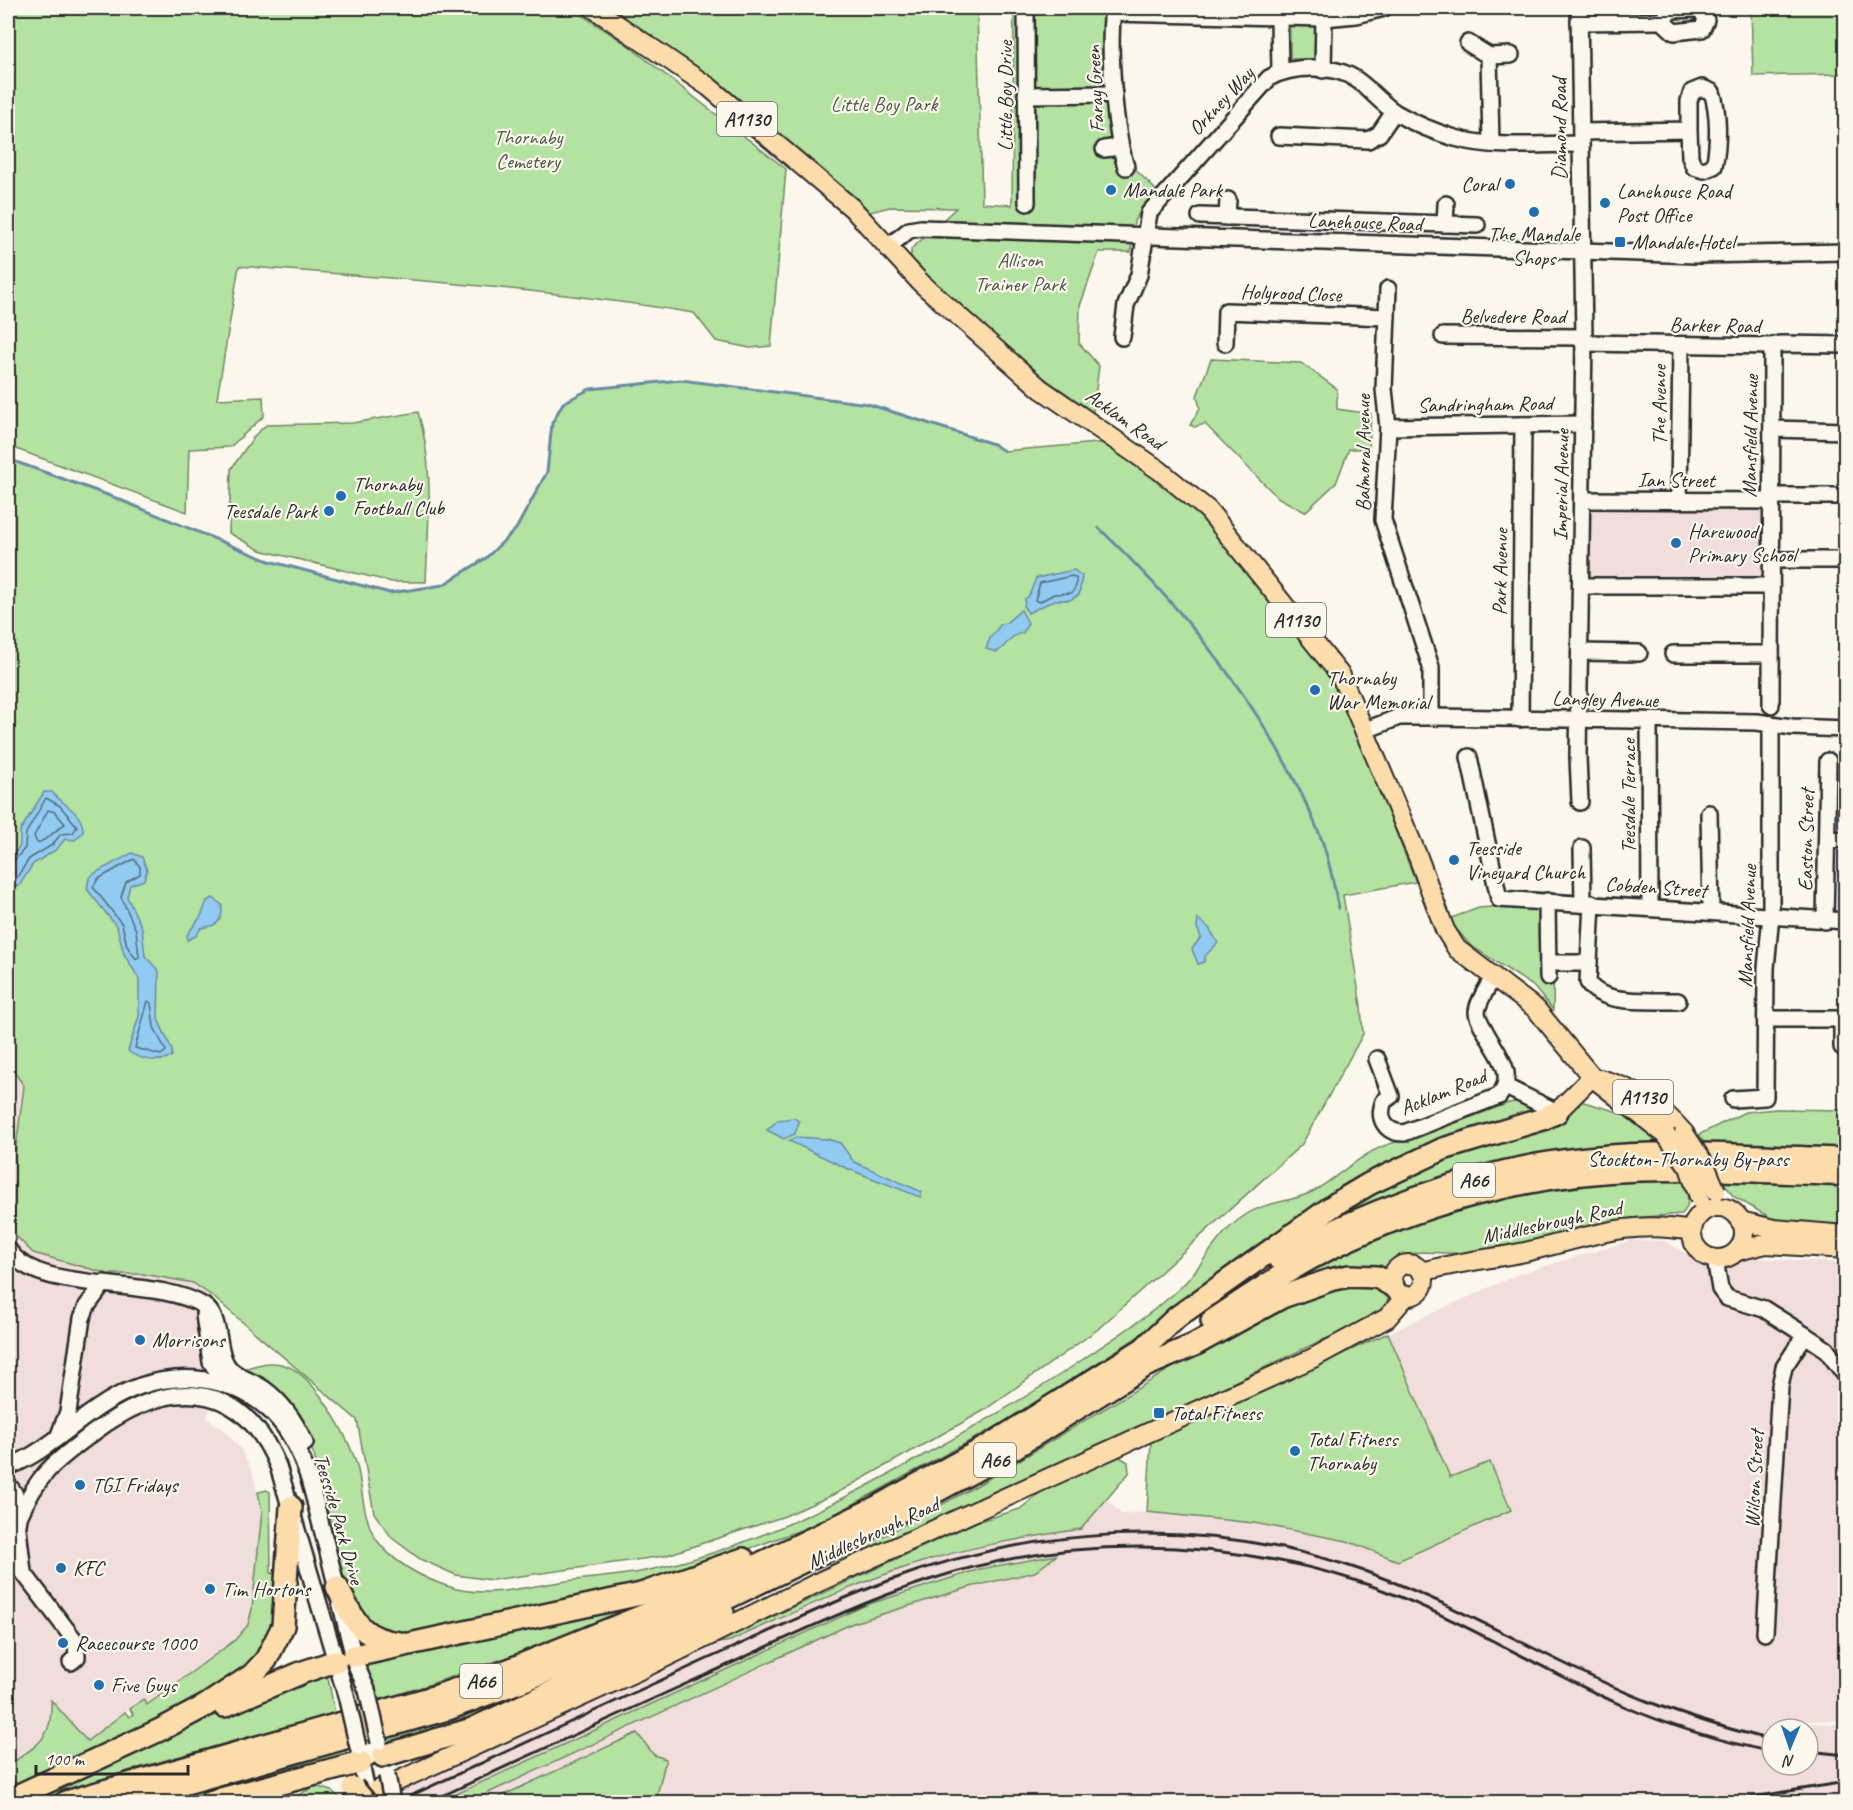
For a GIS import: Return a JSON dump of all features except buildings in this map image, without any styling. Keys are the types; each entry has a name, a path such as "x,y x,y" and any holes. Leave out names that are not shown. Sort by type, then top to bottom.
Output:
{"highway":[{"path":"1144,1357 1177,1317 1337,1203 1369,1184 1443,1149 1543,1119 1557,1112"},
{"name":"Stockton-Thornaby By-pass","path":"1144,1357 1278,1258 1368,1215 1465,1183 1539,1164 1628,1155 1845,1159"},
{"name":"Stockton-Thornaby By-pass","path":"1144,1357 1312,1257 1356,1236 1454,1202 1543,1180 1640,1170 1845,1175"},
{"name":"A66","path":"66,1803 131,1782 396,1709 489,1678 704,1591 877,1507 1144,1357 1194,1346 1282,1297 1330,1280 1362,1275 1377,1277 1400,1291"},
{"name":"A66","path":"119,1803 399,1724 502,1690 713,1605 839,1544 996,1459 1144,1357"},
{"path":"162,1729 242,1682 266,1660 283,1626 291,1507"},
{"name":"A66","path":"8,1800 162,1729 202,1716 281,1680 410,1644 641,1594 704,1574 828,1524 877,1507"},
{"path":"210,1803 320,1773 338,1776 369,1773 530,1704 695,1628 800,1572 839,1544"},
{"name":"A66","path":"337,1587 360,1628 374,1637 410,1644"}],"main road":[{"name":"Acklam Road","path":"593,8 709,87 852,208 948,309 1041,389 1159,470 1208,510 1341,676 1366,730 1445,930 1457,949 1536,1009 1592,1077 1666,1135 1689,1167 1701,1210"},
{"name":"Acklam Road","path":"1592,1077 1628,1087 1654,1104 1684,1133 1705,1165 1701,1210"},
{"path":"1557,1112 1592,1077"},
{"path":"1701,1210 1711,1208 1774,1229 1845,1235"},
{"name":"Acklam Road","path":"1701,1210 1733,1215"},
{"name":"A1130","path":"1701,1210 1692,1239 1700,1253 1715,1259"},
{"name":"Middlesbrough Road","path":"369,1773 644,1668 832,1576 1313,1358 1387,1318 1400,1291 1393,1275 1399,1267 1409,1264 1422,1272 1526,1251 1624,1227 1645,1226 1701,1210"},
{"path":"1733,1215 1743,1236 1737,1251"},
{"path":"1715,1259 1723,1259 1737,1251 1766,1244 1845,1249"},
{"name":"Middlesbrough Road","path":"1400,1291 1421,1290 1424,1281 1422,1272"}],"street":[{"name":"Little Boy Drive","path":"1026,8 1026,94 1032,185 1027,203"},
{"path":"1113,10 1212,12 1279,18 1296,12 1324,18 1356,15 1384,8"},
{"name":"Faray Green","path":"1113,10 1114,94 1120,147 1126,167"},
{"path":"1579,15 1662,21"},
{"name":"Diamond Road","path":"1579,15 1582,251"},
{"path":"1279,18 1280,72"},
{"path":"1323,70 1324,18"},
{"path":"1468,43 1489,56 1511,55"},
{"path":"1489,56 1491,144"},
{"name":"Orkney Way","path":"1122,337 1126,304 1139,275 1149,213 1161,196 1269,78 1280,72 1323,70 1355,79 1394,112 1446,135 1491,144 1689,130"},
{"path":"1702,88 1712,92 1715,101 1714,165 1704,170 1694,167 1690,157 1689,130 1689,101 1692,92 1702,88"},
{"path":"1026,94 1114,94"},
{"path":"1280,136 1368,140 1379,134 1394,112"},
{"path":"1310,138 1310,154"},
{"path":"1104,149 1120,147"},
{"path":"1227,217 1228,201"},
{"path":"1444,224 1446,204"},
{"path":"1200,216 1477,225"},
{"path":"1333,242 1334,221"},
{"name":"Lanehouse Road","path":"888,246 909,230 921,228 1744,256 1845,252"},
{"name":"Imperial Avenue","path":"1580,802 1578,720 1583,424 1582,251"},
{"name":"Balmoral Avenue","path":"1388,289 1384,389 1388,427 1383,520 1431,667 1431,717"},
{"name":"Holyrood Close","path":"1225,343 1226,311 1387,317"},
{"name":"Belvedere Road","path":"1443,336 1583,340"},
{"name":"Barker Road","path":"1583,340 1681,345 1845,345"},
{"name":"The Avenue","path":"1679,501 1681,345"},
{"name":"Mansfield Avenue","path":"1771,705 1772,346"},
{"name":"Sandringham Road","path":"1388,427 1583,424"},
{"name":"Park Avenue","path":"1520,719 1523,425"},
{"path":"1772,429 1845,431"},
{"name":"Ian Street","path":"1582,500 1679,501 1845,496"},
{"path":"1771,560 1845,560"},
{"path":"1581,586 1771,586"},
{"path":"1580,652 1639,653"},
{"path":"1673,654 1771,654"},
{"name":"Langley Avenue","path":"1366,730 1399,717 1771,724 1845,729"},
{"name":"Teesdale Terrace","path":"1649,721 1650,907"},
{"name":"Mansfield Avenue","path":"1733,1099 1765,1097 1771,915 1771,724"},
{"name":"Cobden Street","path":"1469,758 1499,899 1845,921"},
{"name":"Easton Street","path":"1825,921 1828,761"},
{"path":"1709,813 1711,911"},
{"path":"1828,840 1845,839"},
{"path":"1582,848 1587,903 1588,982 1593,992 1606,998 1645,1007 1678,1001"},
{"path":"1547,901 1548,970 1589,963"},
{"name":"Acklam Road","path":"1377,1059 1391,1096 1384,1101 1383,1123 1396,1133 1404,1133 1499,1096 1506,1087 1507,1068 1496,1052 1477,1014 1479,1004 1493,977"},
{"path":"1766,1019 1844,1019 1842,1047"},
{"path":"1506,1087 1557,1112"},
{"path":"8,1249 15,1261 44,1274 177,1294 206,1307 211,1314 226,1364 233,1371 264,1389 285,1408 308,1449 308,1478"},
{"path":"1715,1259 1720,1289 1727,1298 1764,1309 1805,1335 1826,1349 1845,1376"},
{"path":"59,1435 68,1412 82,1318 87,1306 104,1283"},
{"path":"194,1301 204,1316 211,1362 226,1384"},
{"name":"Wilson Street","path":"1765,1633 1780,1386 1784,1367 1805,1335"},
{"name":"Teesside Park Drive","path":"8,1467 28,1459 59,1435 118,1396 156,1380 195,1378 226,1384 257,1401 283,1426 291,1438 308,1478 337,1587 349,1661"},
{"name":"Teesside Park Drive","path":"8,1546 41,1474 52,1463 112,1419 149,1400 174,1395 218,1400 241,1412 254,1423 271,1449 349,1661"},
{"path":"8,1485 18,1502 24,1572"},
{"path":"8,1563 24,1572 76,1642 77,1657 71,1662"},
{"path":"349,1661 357,1692 369,1773 392,1803"}],"shaded area":[{"name":"Harewood Primary School","path":"1591,507 1762,509 1762,578 1590,576"},
{"path":"8,1063 24,1085 15,1155 109,1274 143,1274 194,1283 212,1296 224,1355 207,1419 221,1427 240,1448 252,1470 262,1511 252,1609 248,1625 235,1640 147,1705 142,1699 87,1742 8,1768"},
{"path":"1633,1240 1665,1241 1686,1254 1845,1263 1845,1720 1820,1721 1820,1717 1760,1717 1759,1722 1760,1777 1820,1777 1820,1723 1845,1724 1845,1802 377,1802 712,1646 866,1581 937,1557 994,1543 1081,1529 1107,1499 1121,1514 1147,1512 1254,1523 1347,1541 1398,1561 1451,1477 1388,1333 1519,1274"}],"green space":[{"name":"Thornaby Cemetery","path":"8,8 571,8 625,43 786,169 771,346 750,348 716,341 694,313 637,304 467,285 239,266 217,399 263,397 264,416 230,447 189,449 187,512 8,446"},
{"path":"604,8 977,8 982,203 1012,205 1014,8 1113,8 1119,153 1155,189 1134,221 1131,252 1099,252 1080,306 1079,343 1099,366 1093,412 1000,347 916,268 911,259 911,249 956,208 890,207 858,215"},
{"path":"1751,8 1845,8 1845,74 1753,76"},
{"path":"1290,24 1317,24 1317,59 1290,59"},
{"path":"1211,359 1301,363 1337,389 1337,409 1371,414 1369,449 1349,449 1336,483 1305,512 1277,497 1205,424 1194,427 1190,425 1200,408 1197,396"},
{"path":"681,380 868,404 993,444 1004,451 1109,442 1204,515 1336,683 1416,882 1343,895 1361,1006 1363,1034 1302,1144 1097,1330 983,1411 837,1493 785,1516 664,1556 492,1580 456,1575 420,1559 392,1538 374,1513 357,1420 212,1296 193,1283 143,1274 109,1274 33,1253 14,1234 15,1155 24,1086 8,1063 8,459 113,497 269,561 390,593 443,585 486,558 516,529 547,472 552,423 563,403 590,389"},
{"name":"Teesdale Park","path":"418,412 429,475 426,582 392,582 260,550 229,533 231,469 255,435 266,425 352,423"},
{"path":"1555,902 1553,1010 1533,986 1470,945 1448,919 1479,908"},
{"path":"1522,1101 1540,1115 1428,1151 1003,1423 817,1524 655,1583 402,1637 380,1634 350,1603 314,1455 299,1419 239,1370 263,1364 281,1364 298,1372 309,1382 331,1411 348,1443 358,1470 366,1514 376,1539 398,1561 427,1578 461,1590 491,1592 645,1571 718,1551 788,1524 856,1492 1003,1410 1063,1373 1157,1307 1188,1280 1224,1233 1250,1212 1314,1191 1382,1146 1407,1141 1509,1103"},
{"path":"1580,1101 1622,1113 1652,1135 1651,1137 1659,1147 1323,1228 1338,1211 1389,1182"},
{"path":"1776,1109 1845,1110 1845,1149 1709,1148 1698,1135 1745,1112"},
{"path":"1681,1178 1688,1201 1682,1214 1631,1218 1632,1223 1474,1254 1421,1252 1399,1257 1389,1265 1384,1274 1253,1307 1314,1263 1358,1243 1464,1204 1575,1182"},
{"path":"1722,1180 1845,1183 1845,1226 1774,1220 1733,1196"},
{"path":"1364,1282 1384,1290 1388,1299 1386,1308 1349,1331 1322,1340 1186,1405 799,1581 978,1485 1223,1337 1314,1292"},
{"name":"Total Fitness Thornaby","path":"1388,1333 1450,1477 1490,1462 1511,1510 1398,1561 1347,1541 1254,1523 1147,1512 1151,1441"},
{"path":"1118,1456 1128,1462 1129,1473 1081,1529 977,1547 916,1564 845,1590 730,1641 714,1644 976,1522 1020,1509 1041,1492"},
{"path":"267,1490 270,1492 271,1573 276,1574 274,1615 260,1652 234,1680 119,1741 105,1742 95,1752 8,1792 8,1766 35,1746 46,1733 51,1714 51,1700 87,1741 125,1712 129,1717 133,1714 130,1709 143,1699 147,1705 235,1640 248,1625 252,1609 262,1511 258,1492"},
{"path":"1057,1555 1035,1572 970,1587 853,1623 469,1802 439,1802 866,1605 980,1569"},
{"path":"708,1578 617,1619 376,1703 365,1658"},
{"path":"572,1671 468,1722 388,1751 383,1734"},
{"path":"313,1673 328,1678 335,1713 134,1769 31,1802 15,1802"},
{"path":"637,1733 654,1755 666,1759 656,1799 652,1802 489,1802"},
{"path":"343,1745 347,1756 178,1802 136,1802"},
{"path":"315,1786 332,1791 342,1800 286,1802"}],"water":[{"path":"1074,570 1082,576 1079,595 1070,600 1055,600 1028,613 1024,607 1025,599 1029,596 1036,578"},
{"path":"1021,610 1028,623 1023,633 1011,638 997,652 986,649 990,638 1001,624 1006,623"},
{"path":"44,792 52,792 77,814 83,832 75,840 65,839 57,849 33,864 19,886 8,887 8,860 20,846 20,831"},
{"path":"132,853 142,857 147,870 144,880 130,885 127,897 142,928 145,956 159,971 158,1019 172,1050 172,1056 161,1060 144,1059 128,1051 139,1016 139,979 124,954 117,927 87,889 89,878 95,873"},
{"path":"213,898 222,905 220,920 214,925 201,928 196,936 187,940 187,935 201,916 207,901"},
{"path":"1198,919 1209,928 1218,943 1205,956 1204,962 1198,964 1192,949 1201,937 1197,928"},
{"path":"795,1118 799,1122 795,1134 784,1139 767,1130 778,1120"},
{"path":"796,1137 827,1139 840,1143 854,1162 922,1192 920,1197 846,1168 789,1141"}],"waterway":[{"path":"8,459 113,497 269,561 390,593 443,585 486,558 516,529 547,472 552,423 563,403 590,389 681,380 868,404 993,444 1004,451"},
{"path":"1099,528 1165,595 1196,631 1252,708 1277,748 1319,833 1339,908"}],"railway":[{"path":"397,1802 773,1629 888,1581 943,1563 999,1549 1056,1539 1114,1535 1172,1534 1229,1539 1287,1549 1343,1564 1381,1577 1453,1608 1632,1695 1701,1720 1760,1737"},
{"path":"429,1802 876,1599 981,1565 1034,1555 1087,1549 1141,1547 1195,1549 1302,1566 1354,1580 1389,1592 1456,1622 1639,1713 1695,1732 1760,1749"},
{"path":"1820,1752 1846,1755"},
{"path":"1722,1802 1846,1782"}],"place":[{"name":"Coral","path":"1510,184"},
{"name":"Mandale Park","path":"1111,190"},
{"name":"Lanehouse Road Post Office","path":"1605,203"},
{"name":"The Mandale Shops","path":"1534,212"},
{"name":"Mandale Hotel","path":"1620,242"},
{"name":"Thornaby Football Club","path":"341,496"},
{"name":"Teesdale Park","path":"329,511"},
{"name":"Harewood Primary School","path":"1676,543"},
{"name":"Thornaby War Memorial","path":"1315,690"},
{"name":"Teesside Vineyard Church","path":"1454,860"},
{"name":"Morrisons","path":"140,1340"},
{"name":"Total Fitness","path":"1159,1413"},
{"name":"Total Fitness Thornaby","path":"1295,1451"},
{"name":"TGI Fridays","path":"80,1485"},
{"name":"KFC","path":"61,1568"},
{"name":"Tim Hortons","path":"210,1589"},
{"name":"Racecourse 1000","path":"63,1643"},
{"name":"Five Guys","path":"99,1685"}],"park label":[{"name":"Little Boy Park","path":"884,104"},
{"name":"Allison Trainer Park","path":"1020,272"}]}
